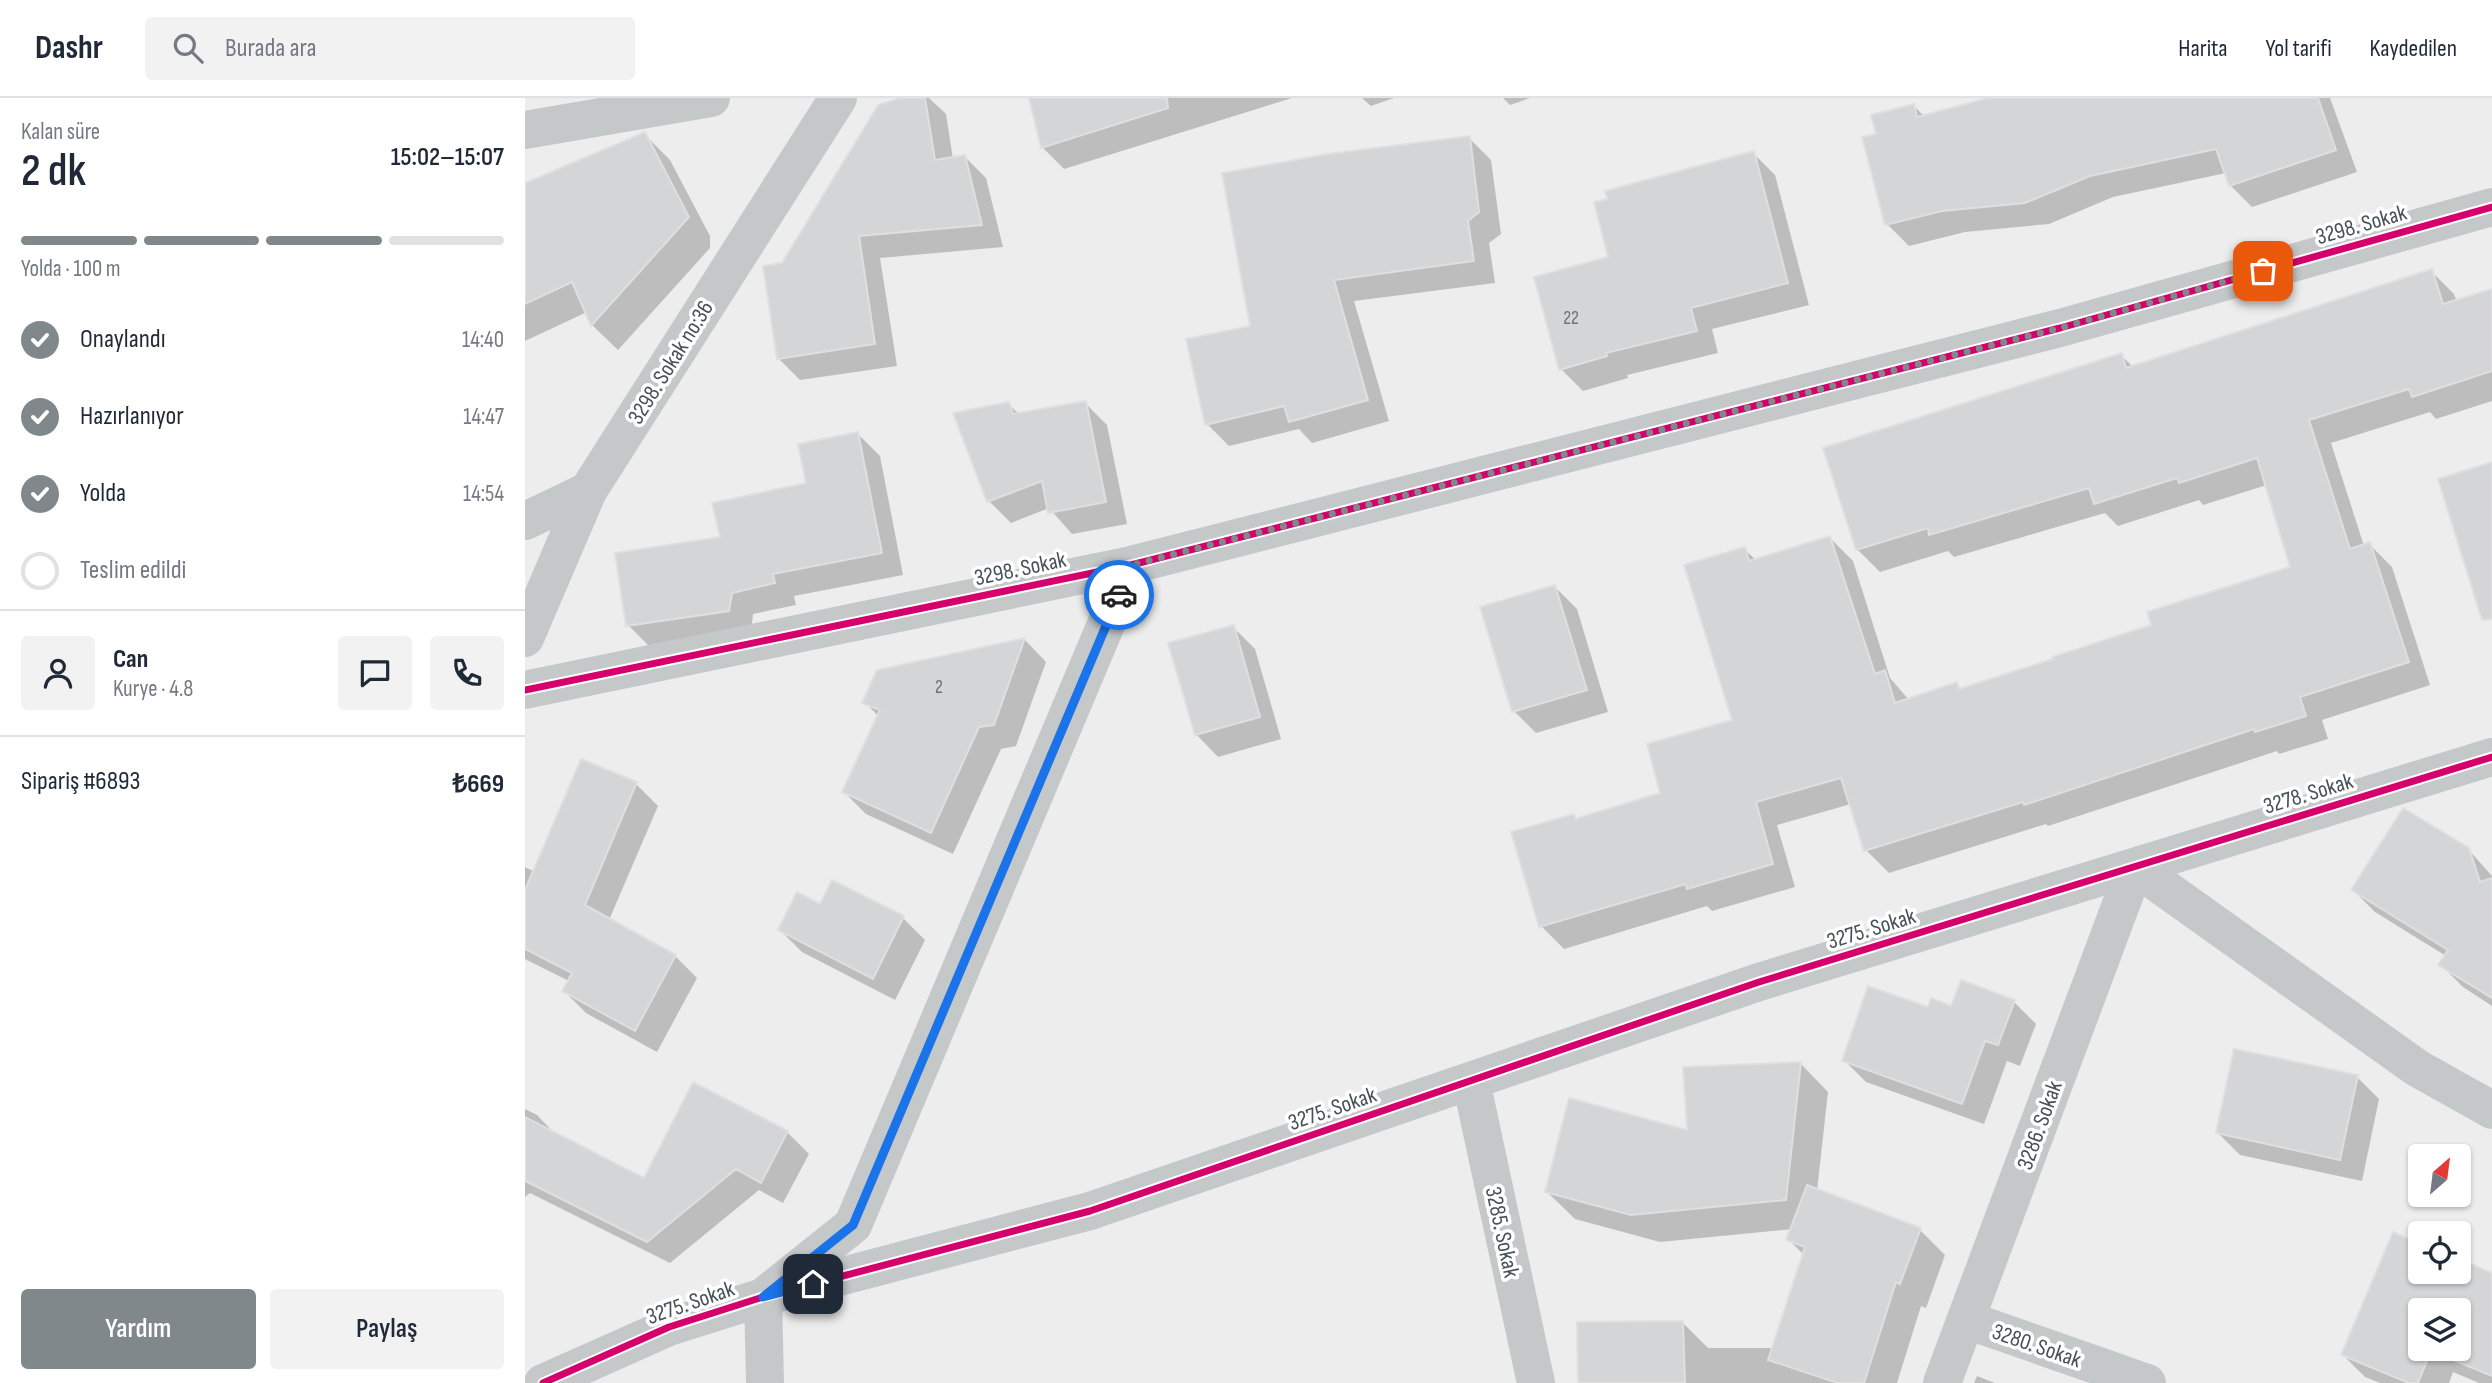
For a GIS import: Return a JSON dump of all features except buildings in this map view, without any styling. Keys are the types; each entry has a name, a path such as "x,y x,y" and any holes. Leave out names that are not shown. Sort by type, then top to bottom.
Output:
{"street":[{"path":"525,130 711,98"},
{"name":"3298. Sokak no:36","path":"525,638 588,491 838,98"},
{"name":"3298. Sokak","path":"525,690 1132,565 2060,328 2492,208"},
{"path":"525,521 588,491"},
{"path":"765,1383 763,1297 853,1225 1132,565"},
{"name":"3278. Sokak","path":"2135,867 2492,757"},
{"path":"2135,867 2417,1068 2492,1110"},
{"name":"3275. Sokak","path":"543,1383 669,1327 763,1297 1090,1211 1759,982 2135,867"},
{"name":"3286. Sokak","path":"1943,1383 2135,867"},
{"name":"3285. Sokak","path":"1471,1081 1536,1383"},
{"name":"3280. Sokak","path":"1967,1320 2147,1383"}],"cycle path":[{"path":"525,690 1131,565 2060,328 2492,207"},
{"path":"543,1383 669,1327 763,1297 1090,1211 1759,982 2492,757"}],"way so far":[{"path":"1119,595 1132,565 2060,328 2263,271"}],"route":[{"path":"813,1284 763,1297 853,1225 1119,595"}]}
